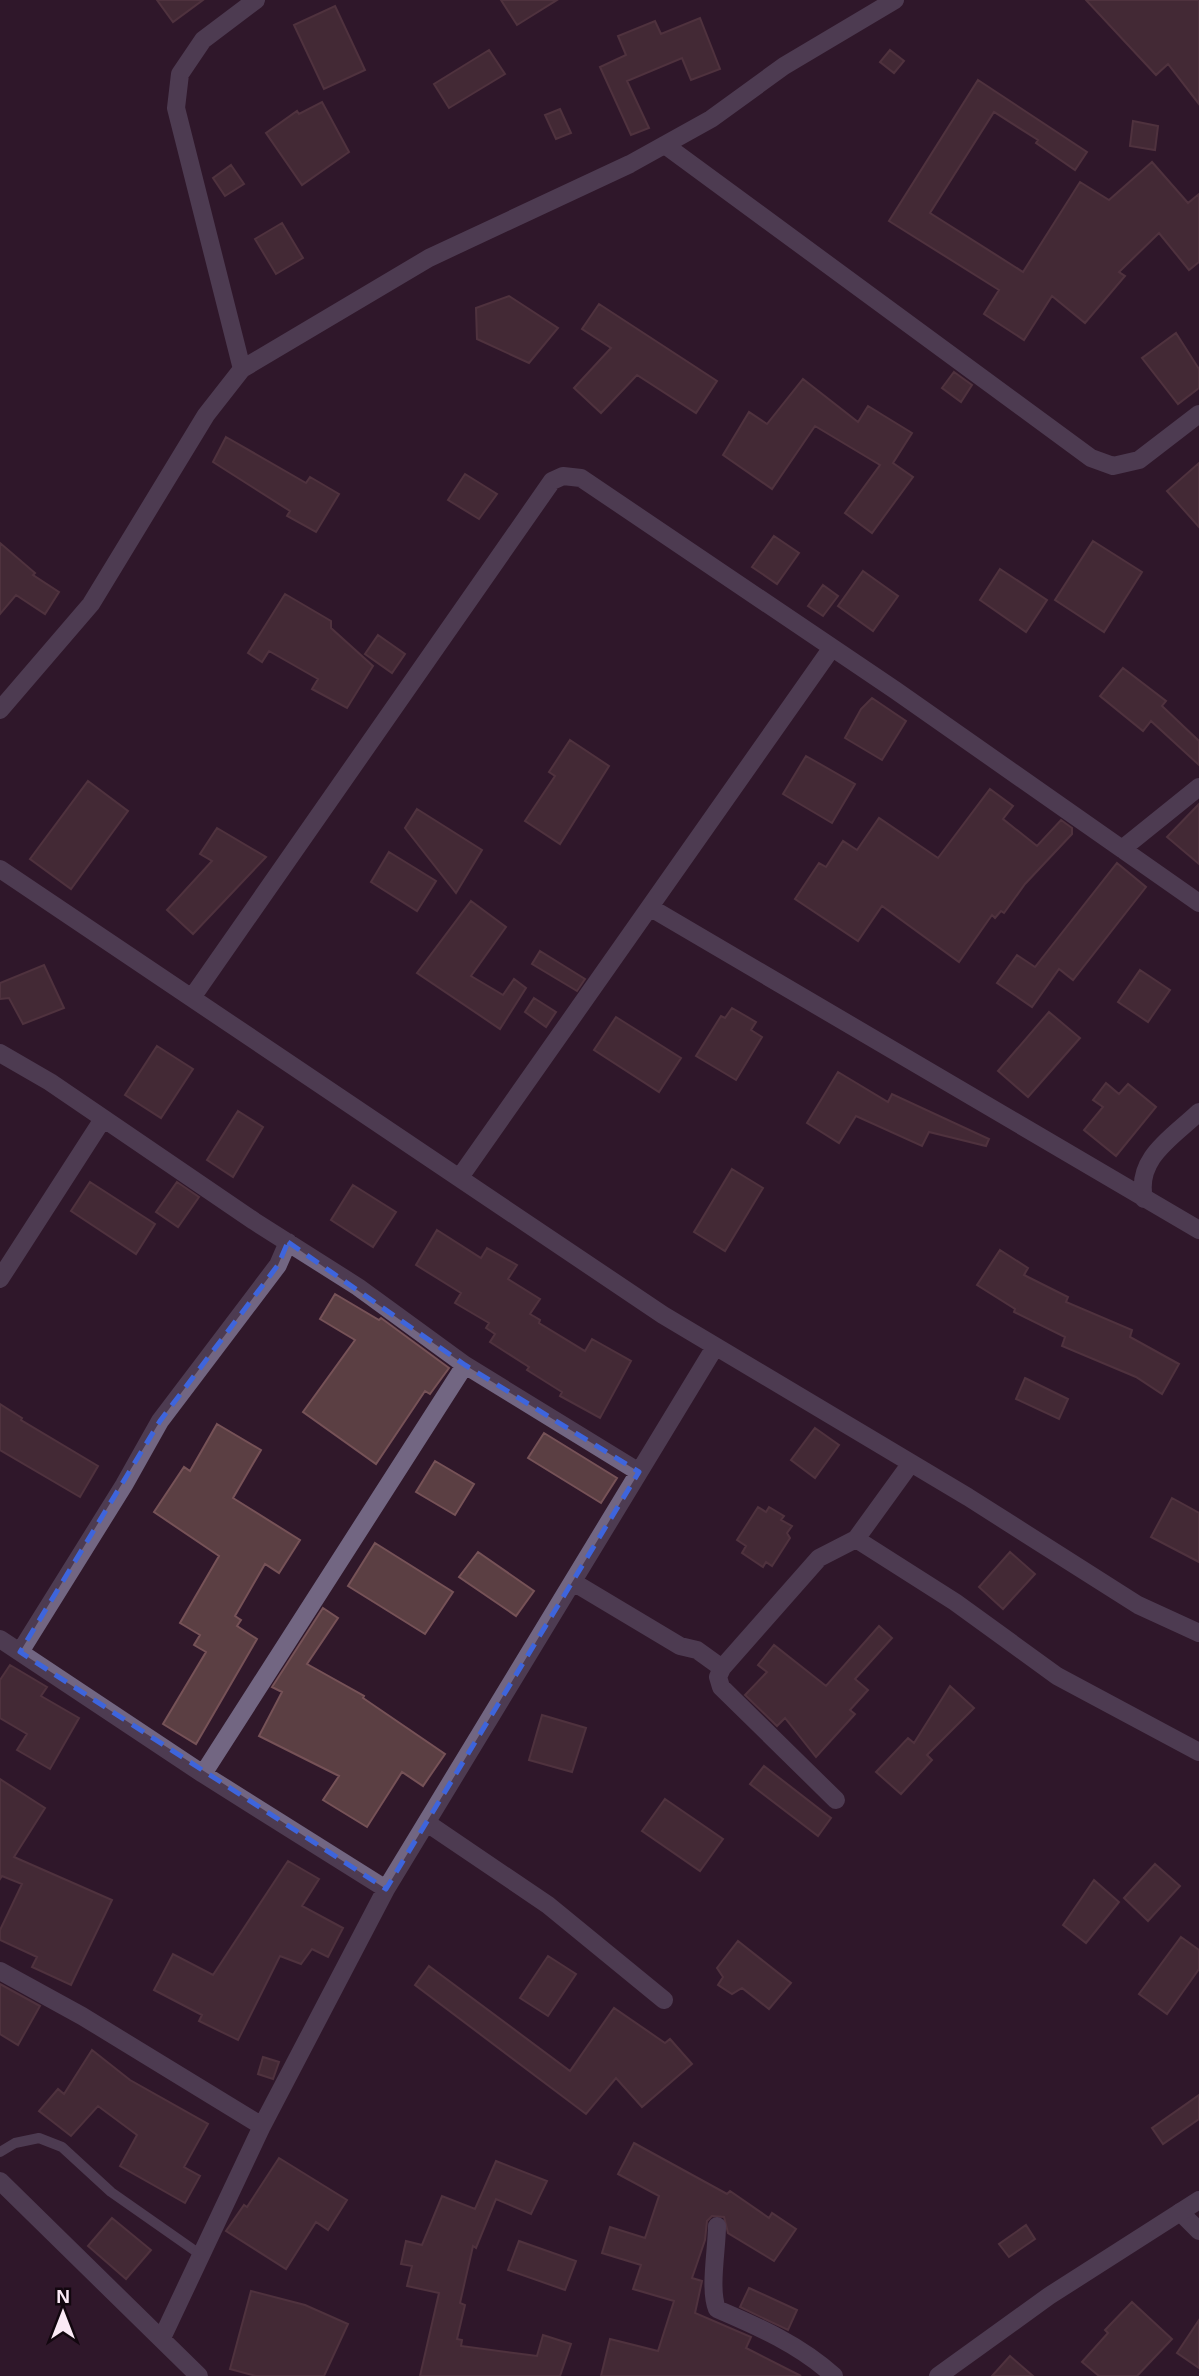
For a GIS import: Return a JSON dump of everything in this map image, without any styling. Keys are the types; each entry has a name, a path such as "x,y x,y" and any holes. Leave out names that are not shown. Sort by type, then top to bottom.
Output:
{"street":[{"path":"242,369 176,108 180,74 202,40 256,0"},
{"path":"0,710 91,604 206,415 242,369 429,258 665,145 711,119 844,28 895,0"},
{"path":"665,145 1091,458 1112,466 1139,460 1199,414"},
{"path":"193,996 552,481 564,476 581,478 1199,903"},
{"path":"460,1177 831,649"},
{"path":"1122,849 1199,787"},
{"path":"0,869 193,996 663,1315 911,1463 1138,1605 1199,1633"},
{"path":"651,908 1199,1230"},
{"path":"0,1053 358,1287 465,1365 639,1472"},
{"path":"1144,1199 1142,1171 1154,1155 1199,1112"},
{"path":"0,1279 103,1119"},
{"path":"20,1652 124,1485 160,1421 278,1265 288,1242"},
{"path":"162,2338 262,2126 386,1889 715,1347"},
{"path":"203,1773 465,1365"},
{"path":"836,1800 720,1687 719,1677 722,1668 819,1558 856,1539 911,1463"},
{"path":"856,1539 956,1602 1057,1676 1199,1752"},
{"path":"573,1582 680,1646 697,1650 722,1668"},
{"path":"0,1639 203,1773 386,1889"},
{"path":"427,1823 548,1905 664,2000"},
{"path":"0,1971 82,2016 262,2126"},
{"path":"0,2181 199,2376"},
{"path":"938,2376 1049,2296 1199,2200"},
{"path":"1180,2212 1199,2231"},
{"path":"717,2226 717,2261 712,2296 717,2309 765,2329 815,2358 834,2376"}],"lane":[{"path":"0,2152 15,2143 38,2138 62,2147 111,2192 201,2255"}],"highlighted area":[{"path":"288,1242 465,1365 639,1472 386,1889 20,1652 160,1421 278,1265"}],"building":[{"path":"157,0 203,0 173,22"},
{"path":"501,0 557,0 517,25"},
{"path":"1086,0 1199,0 1199,104 1168,64 1156,75"},
{"path":"335,6 365,70 324,89 294,25"},
{"path":"700,18 720,69 691,80 682,58 627,81 649,128 631,135 600,67 626,55 618,36 655,21 661,34"},
{"path":"489,50 505,74 449,108 434,84"},
{"path":"890,50 904,61 894,73 880,62"},
{"path":"978,80 1087,152 1075,170 1036,143 1038,140 994,112 930,213 1023,272 1080,182 1109,200 1152,162 1188,203 1199,194 1199,262 1189,270 1159,233 1119,272 1125,276 1085,323 1052,296 1024,340 984,314 999,290 889,221"},
{"path":"322,102 349,152 302,185 266,133 297,111 299,114"},
{"path":"560,109 571,133 556,139 545,115"},
{"path":"1133,121 1158,126 1155,150 1130,146"},
{"path":"231,165 244,184 225,196 213,178"},
{"path":"282,223 303,258 276,274 255,239"},
{"path":"509,296 558,328 529,363 477,339 476,308"},
{"path":"599,304 717,381 696,413 637,375 601,413 574,388 611,348 582,329"},
{"path":"1176,333 1199,369 1199,388 1178,404 1142,358"},
{"path":"954,372 972,385 961,402 942,388"},
{"path":"803,379 858,422 868,406 912,433 893,463 913,477 872,533 845,513 880,465 815,426 772,489 723,455 749,412 767,424"},
{"path":"226,437 306,483 310,477 339,494 316,532 287,516 290,511 213,462"},
{"path":"1199,463 1199,527 1167,491"},
{"path":"465,474 497,494 479,519 448,500"},
{"path":"774,536 799,553 777,584 752,567"},
{"path":"1093,541 1142,572 1104,632 1055,600"},
{"path":"0,543 35,573 33,575 59,592 45,614 16,595 0,614"},
{"path":"1000,569 1047,600 1026,632 980,600"},
{"path":"863,571 898,596 873,631 838,606"},
{"path":"823,585 838,596 823,616 808,606"},
{"path":"285,594 331,621 331,628 373,666 347,708 312,689 318,679 269,651 262,662 248,653"},
{"path":"378,635 405,654 392,673 365,654"},
{"path":"1123,668 1166,701 1162,706 1199,741 1199,765 1151,721 1143,731 1100,696"},
{"path":"872,698 906,721 882,760 845,738 861,709"},
{"path":"570,740 609,766 560,844 525,821 555,776 549,772"},
{"path":"806,756 855,784 832,823 783,794"},
{"path":"88,781 128,811 71,889 30,859"},
{"path":"990,789 1013,806 1003,819 1037,846 1061,820 1072,828 1072,834 1025,884 1004,913 1001,911 995,918 992,915 959,962 882,906 858,941 795,899 819,863 826,867 843,841 857,850 879,818 938,858"},
{"path":"1199,804 1199,864 1167,837"},
{"path":"417,809 482,850 456,893 405,828"},
{"path":"217,828 266,857 193,934 167,910 212,861 200,854"},
{"path":"389,852 436,881 417,911 371,882"},
{"path":"1117,863 1146,887 1073,980 1059,969 1032,1007 997,983 1017,955 1035,967"},
{"path":"471,901 506,927 471,976 503,995 514,979 526,988 500,1029 417,973"},
{"path":"540,951 585,979 577,991 532,964"},
{"path":"44,965 64,1008 23,1024 9,998 0,999 0,983"},
{"path":"1140,970 1170,990 1148,1022 1118,1002"},
{"path":"534,998 556,1012 546,1027 525,1012"},
{"path":"732,1008 756,1022 751,1030 762,1037 736,1080 696,1056 721,1016 725,1018"},
{"path":"1049,1012 1080,1038 1028,1097 998,1071"},
{"path":"616,1017 681,1058 659,1092 594,1050"},
{"path":"157,1046 193,1069 161,1118 125,1095"},
{"path":"838,1072 888,1102 892,1094 989,1139 986,1146 929,1132 922,1146 856,1116 839,1143 807,1123"},
{"path":"1106,1083 1119,1094 1128,1084 1156,1107 1116,1156 1084,1130 1103,1107 1093,1100"},
{"path":"238,1111 263,1127 233,1177 207,1160"},
{"path":"732,1169 763,1188 725,1251 694,1232"},
{"path":"90,1182 155,1224 136,1254 71,1211"},
{"path":"177,1182 199,1197 178,1227 156,1212"},
{"path":"353,1185 396,1212 373,1247 331,1220"},
{"path":"437,1230 481,1258 487,1248 517,1265 508,1279 540,1299 530,1314 540,1320 539,1323 585,1351 592,1339 631,1361 600,1418 560,1396 562,1392 490,1342 495,1334 486,1328 489,1323 455,1303 461,1293 416,1265"},
{"path":"1000,1250 1028,1268 1024,1275 1068,1297 1066,1302 1132,1330 1130,1337 1179,1364 1162,1394 1136,1377 1062,1346 1065,1337 1014,1312 1015,1309 977,1285"},
{"path":"335,1294 379,1320 381,1318 449,1368 430,1394 425,1391 376,1464 303,1412 355,1340 320,1319"},
{"path":"1025,1378 1068,1399 1059,1419 1016,1399"},
{"path":"0,1404 22,1418 21,1420 98,1466 80,1497 0,1450"},
{"path":"217,1424 261,1450 233,1498 300,1540 279,1573 265,1564 235,1616 241,1620 237,1626 257,1639 196,1744 163,1724 206,1652 194,1645 200,1635 180,1623 219,1556 154,1512 184,1467 190,1471"},
{"path":"815,1428 839,1445 815,1478 791,1460"},
{"path":"544,1433 617,1478 601,1503 528,1458"},
{"path":"435,1461 474,1484 455,1515 416,1492"},
{"path":"1172,1498 1199,1513 1199,1562 1151,1537"},
{"path":"758,1507 766,1512 769,1507 784,1516 781,1520 792,1526 787,1533 790,1538 772,1566 766,1562 763,1567 742,1553 746,1546 737,1540"},
{"path":"375,1543 453,1592 425,1634 348,1586"},
{"path":"478,1552 534,1591 516,1616 459,1577"},
{"path":"1010,1552 1035,1574 1003,1609 979,1587"},
{"path":"323,1608 338,1618 307,1664 364,1696 363,1698 445,1754 423,1786 402,1772 367,1827 323,1800 339,1776 259,1736 282,1692 272,1687"},
{"path":"879,1626 892,1638 855,1679 868,1690 850,1710 855,1714 816,1757 785,1718 777,1726 745,1695 767,1672 758,1665 774,1645 826,1686"},
{"path":"10,1665 47,1687 41,1696 79,1718 50,1769 17,1750 27,1734 0,1718 0,1680"},
{"path":"950,1686 974,1708 927,1755 932,1760 901,1794 876,1772 908,1738 914,1743"},
{"path":"542,1715 586,1728 572,1772 529,1760"},
{"path":"764,1766 831,1818 818,1836 750,1784"},
{"path":"0,1779 45,1808 14,1857 112,1900 71,1985 32,1967 37,1957 0,1940 0,1930 22,1884 2,1876 0,1879"},
{"path":"665,1799 723,1839 700,1871 642,1831"},
{"path":"288,1861 319,1879 302,1906 343,1928 328,1957 312,1949 301,1964 280,1956 238,2040 199,2021 202,2015 154,1990 173,1954 213,1975"},
{"path":"1155,1864 1180,1886 1148,1921 1124,1898"},
{"path":"1094,1880 1119,1902 1086,1943 1063,1925"},
{"path":"1181,1937 1199,1950 1199,1969 1167,2014 1139,1994"},
{"path":"738,1941 791,1983 769,2009 742,1988 732,1994 718,1985 723,1977 717,1968"},
{"path":"548,1956 576,1974 548,2016 520,1998"},
{"path":"429,1966 570,2071 614,2008 665,2043 670,2039 692,2064 642,2107 616,2078 586,2114 415,1985"},
{"path":"0,1984 40,2006 18,2045 0,2034"},
{"path":"92,2050 130,2080 208,2124 184,2167 200,2176 185,2203 120,2166 137,2135 98,2106 71,2136 39,2111 58,2089 64,2094"},
{"path":"263,2057 279,2062 273,2079 258,2074"},
{"path":"1199,2095 1199,2119 1163,2144 1152,2128"},
{"path":"634,2143 727,2194 730,2191 769,2218 772,2213 796,2229 774,2261 728,2233 724,2217 712,2216 707,2221 705,2240 692,2278 702,2281 695,2313 751,2337 746,2348 801,2376 601,2376 610,2339 658,2351 674,2301 633,2289 641,2265 602,2253 610,2227 645,2238 659,2196 618,2174"},
{"path":"279,2158 347,2200 328,2230 316,2222 286,2269 226,2231 244,2205 247,2207"},
{"path":"496,2161 547,2181 531,2214 496,2199 476,2248 473,2246 460,2303 465,2305 457,2339 462,2340 461,2346 537,2356 543,2335 571,2344 560,2376 420,2376 439,2293 407,2286 412,2266 401,2264 406,2241 422,2245 442,2196 475,2209"},
{"path":"112,2218 151,2250 126,2279 88,2246"},
{"path":"1026,2225 1035,2239 1009,2257 999,2244"},
{"path":"519,2241 576,2261 565,2290 508,2270"},
{"path":"749,2288 797,2310 788,2330 740,2307"},
{"path":"251,2291 305,2305 348,2324 324,2376 256,2376 230,2369"},
{"path":"1132,2302 1172,2339 1137,2376 1099,2376 1082,2362 1108,2333 1105,2330"},
{"path":"1199,2320 1199,2368 1177,2353"},
{"path":"1010,2356 1033,2376 992,2376"}]}
